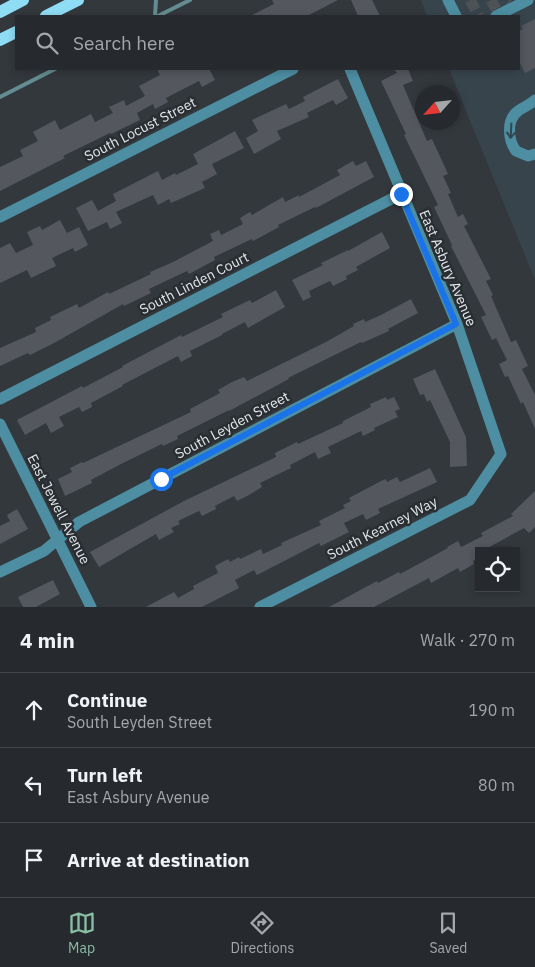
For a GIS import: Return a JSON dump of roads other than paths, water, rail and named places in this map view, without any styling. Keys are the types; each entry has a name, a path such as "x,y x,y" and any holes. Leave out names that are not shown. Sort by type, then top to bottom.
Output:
{"main road":[{"path":"0,12 23,0"},
{"path":"48,15 78,0"},
{"path":"0,40 15,32"}],"street":[{"path":"448,0 456,15"},
{"path":"497,13 512,4 528,0"},
{"name":"South Locust Street","path":"0,217 292,70"},
{"name":"East Asbury Avenue","path":"350,70 456,324 501,454"},
{"path":"535,100 514,115 510,133 511,141 516,151 528,156 535,154"},
{"name":"South Linden Court","path":"0,399 401,194"},
{"name":"South Leyden Street","path":"0,572 44,551 79,522 456,324"},
{"name":"East Jewell Avenue","path":"0,424 91,607"},
{"name":"South Kearney Way","path":"260,607 470,500 501,454"}],"waterway":[{"path":"155,15 156,0"},
{"path":"160,15 190,0"},
{"path":"0,97 53,70"}],"tunnel":[{"path":"470,0 478,15"},
{"path":"491,0 496,9"}]}
